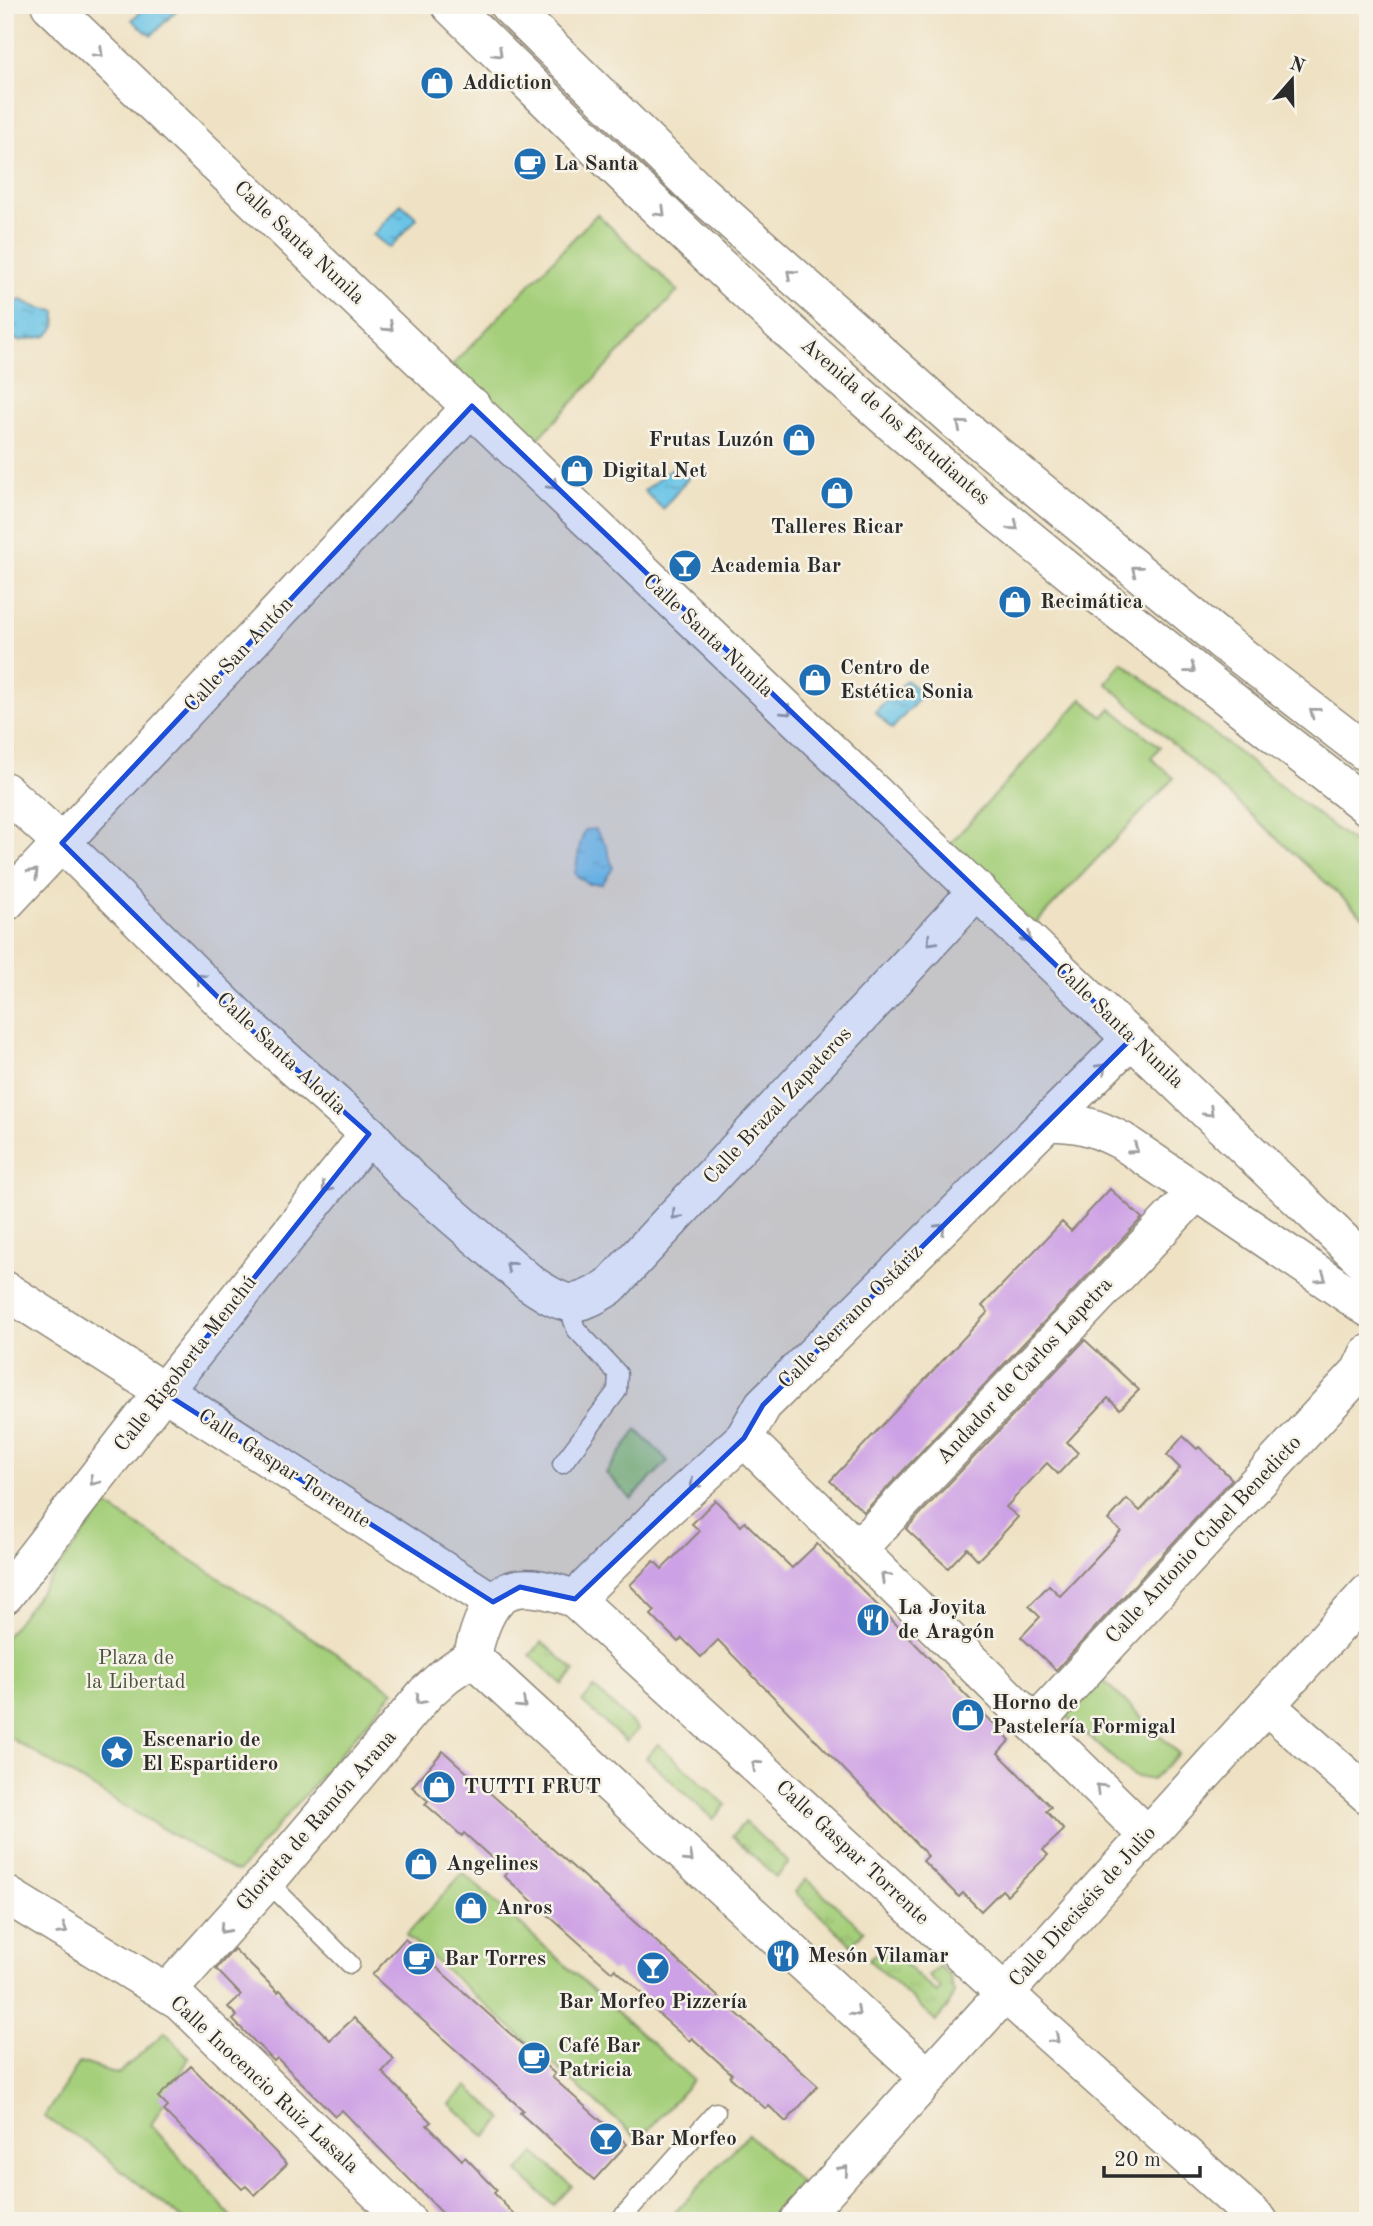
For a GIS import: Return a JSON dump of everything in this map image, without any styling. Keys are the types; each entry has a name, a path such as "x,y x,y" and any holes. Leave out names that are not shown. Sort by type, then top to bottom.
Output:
{"street":[{"name":"Calle Santa Nunila","path":"50,5 1368,1265"},
{"name":"Avenida de los Estudiantes","path":"450,5 668,219 841,378 1087,588 1368,807"},
{"name":"Avenida de los Estudiantes","path":"508,5 696,189 958,423 1222,641 1368,754"},
{"name":"Calle San Antón","path":"5,903 472,407"},
{"name":"Calle Santa Alodia","path":"5,791 62,843 245,1024 369,1134 408,1177 520,1274 551,1297 567,1303"},
{"name":"Calle Brazal Zapateros","path":"567,1303 589,1300 610,1286 978,890"},
{"name":"Calle Serrano Ostáriz","path":"575,1599 662,1513 744,1438 763,1405 1132,1038"},
{"path":"1048,1122 1078,1123 1096,1128 1122,1141 1368,1308"},
{"name":"Calle Rigoberta Menchú","path":"5,1595 369,1134"},
{"name":"Andador de Carlos Lapetra","path":"853,1545 870,1535 1195,1193"},
{"name":"Calle Gaspar Torrente","path":"5,1290 493,1602 509,1590 520,1587 553,1591 575,1599 1005,1993 1259,2221"},
{"name":"Calle Antonio Cubel Benedicto","path":"1035,1724 1360,1371 1368,1354"},
{"path":"744,1438 1148,1836"},
{"name":"Calle Dieciséis de Julio","path":"798,2221 1368,1593"},
{"path":"493,1602 479,1630 472,1657 928,2077"},
{"name":"Glorieta de Ramón Arana","path":"167,1992 267,1881 426,1693 472,1657"},
{"path":"1266,1705 1368,1795"},
{"name":"Calle Inocencio Ruiz Lasala","path":"5,1894 167,1992 192,2012 407,2221"}],"lane":[{"path":"562,1464 617,1391 618,1374 576,1329 567,1303"},
{"path":"267,1881 350,1964"},
{"path":"619,2221 716,2112"}],"highlighted area":[{"path":"472,406 1132,1038 763,1405 744,1438 575,1599 520,1587 493,1602 163,1392 369,1134 245,1024 62,843"}],"green space":[{"path":"597,214 678,291 530,447 448,370"},
{"path":"1122,662 1368,854 1368,921 1106,683"},
{"path":"1082,699 1103,717 1111,708 1160,747 1151,758 1174,778 1034,925 949,845"},
{"path":"637,1430 668,1461 631,1499 606,1473"},
{"name":"Plaza de la Libertad","path":"106,1505 394,1691 239,1871 232,1870 5,1735 5,1638"},
{"path":"542,1642 575,1671 563,1685 530,1655"},
{"path":"1098,1675 1179,1754 1152,1780 1133,1776 1063,1713"},
{"path":"594,1688 638,1729 626,1742 582,1702"},
{"path":"658,1744 726,1805 713,1819 646,1758"},
{"path":"745,1822 789,1863 776,1877 732,1836"},
{"path":"463,1873 693,2080 639,2140 406,1935"},
{"path":"807,1879 864,1931 852,1945 795,1892"},
{"path":"884,1946 937,1993 941,1988 928,1976 939,1966 949,1975 954,1993 948,2007 936,2021 869,1960"},
{"path":"165,2032 189,2058 151,2125 232,2217 227,2221 185,2221 89,2144 44,2117 80,2062 118,2074"},
{"path":"467,2086 503,2119 486,2137 450,2104"},
{"path":"748,2134 801,2183 767,2221 667,2221"},
{"path":"535,2153 572,2186 554,2205 518,2172"}],"water":[{"path":"148,5 182,5 151,36 132,20"},
{"path":"401,204 417,218 390,248 373,235"},
{"path":"21,300 38,308 56,311 56,326 47,336 18,341 5,330 5,303"},
{"path":"677,464 689,477 663,509 644,491"},
{"path":"906,680 923,694 892,729 875,712"},
{"path":"595,829 606,845 613,868 602,884 588,884 575,874 585,830"}],"building":[{"path":"1110,1189 1142,1218 864,1512 830,1481 988,1312 982,1306 1062,1222 1071,1231"},
{"path":"1085,1340 1139,1390 1120,1409 1108,1398 1067,1442 1078,1453 1058,1474 1047,1463 1006,1507 1018,1517 998,1539 978,1560 967,1548 948,1568 906,1529"},
{"path":"1183,1436 1197,1449 1199,1447 1232,1479 1056,1670 1021,1637 1040,1617 1029,1606 1049,1585 1060,1596 1121,1531 1108,1520 1127,1499 1140,1511 1180,1468 1167,1455"},
{"path":"715,1500 741,1526 745,1522 792,1568 817,1544 1010,1740 998,1753 1051,1807 1046,1811 1064,1830 1043,1850 1048,1855 1007,1895 1002,1890 981,1911 963,1893 959,1897 923,1861 928,1856 718,1640 701,1657 682,1638 678,1642 651,1615 655,1611 630,1585 654,1561 662,1569 700,1531 692,1524"},
{"path":"443,1751 818,2086 786,2122 769,2106 766,2109 692,2038 689,2041 653,2009 656,2006 615,1969 612,1972 504,1876 507,1872 464,1833 462,1836 425,1804 428,1801 412,1787"},
{"path":"405,1939 555,2074 552,2077 627,2144 594,2180 520,2113 523,2110 372,1975"},
{"path":"234,1949 330,2040 354,2018 394,2059 382,2072 431,2122 427,2125 462,2160 465,2157 497,2190 494,2193 520,2221 450,2221 342,2110 335,2116 277,2058 274,2061 233,2020 237,2016 228,2007 241,1995 216,1969"},
{"path":"191,2066 287,2164 255,2195 246,2186 242,2189 164,2111 168,2107 158,2097"}],"place":[{"name":"Addiction","path":"437,83"},
{"name":"La Santa","path":"530,164"},
{"name":"Frutas Luzón","path":"799,440"},
{"name":"Digital Net","path":"577,471"},
{"name":"Talleres Ricar","path":"837,493"},
{"name":"Academia Bar","path":"685,566"},
{"name":"Recimática","path":"1015,602"},
{"name":"Centro de Estética Sonia","path":"815,680"},
{"name":"La Joyita de Aragón","path":"873,1620"},
{"name":"Horno de Pastelería Formigal","path":"968,1715"},
{"name":"Escenario de El Espartidero","path":"117,1752"},
{"name":"TUTTI FRUT","path":"439,1787"},
{"name":"Angelines","path":"421,1864"},
{"name":"Anros","path":"471,1908"},
{"name":"Mesón Vilamar","path":"783,1956"},
{"name":"Bar Torres","path":"419,1959"},
{"name":"Bar Morfeo Pizzería","path":"653,1968"},
{"name":"Café Bar Patricia","path":"534,2058"},
{"name":"Bar Morfeo","path":"606,2139"}]}
